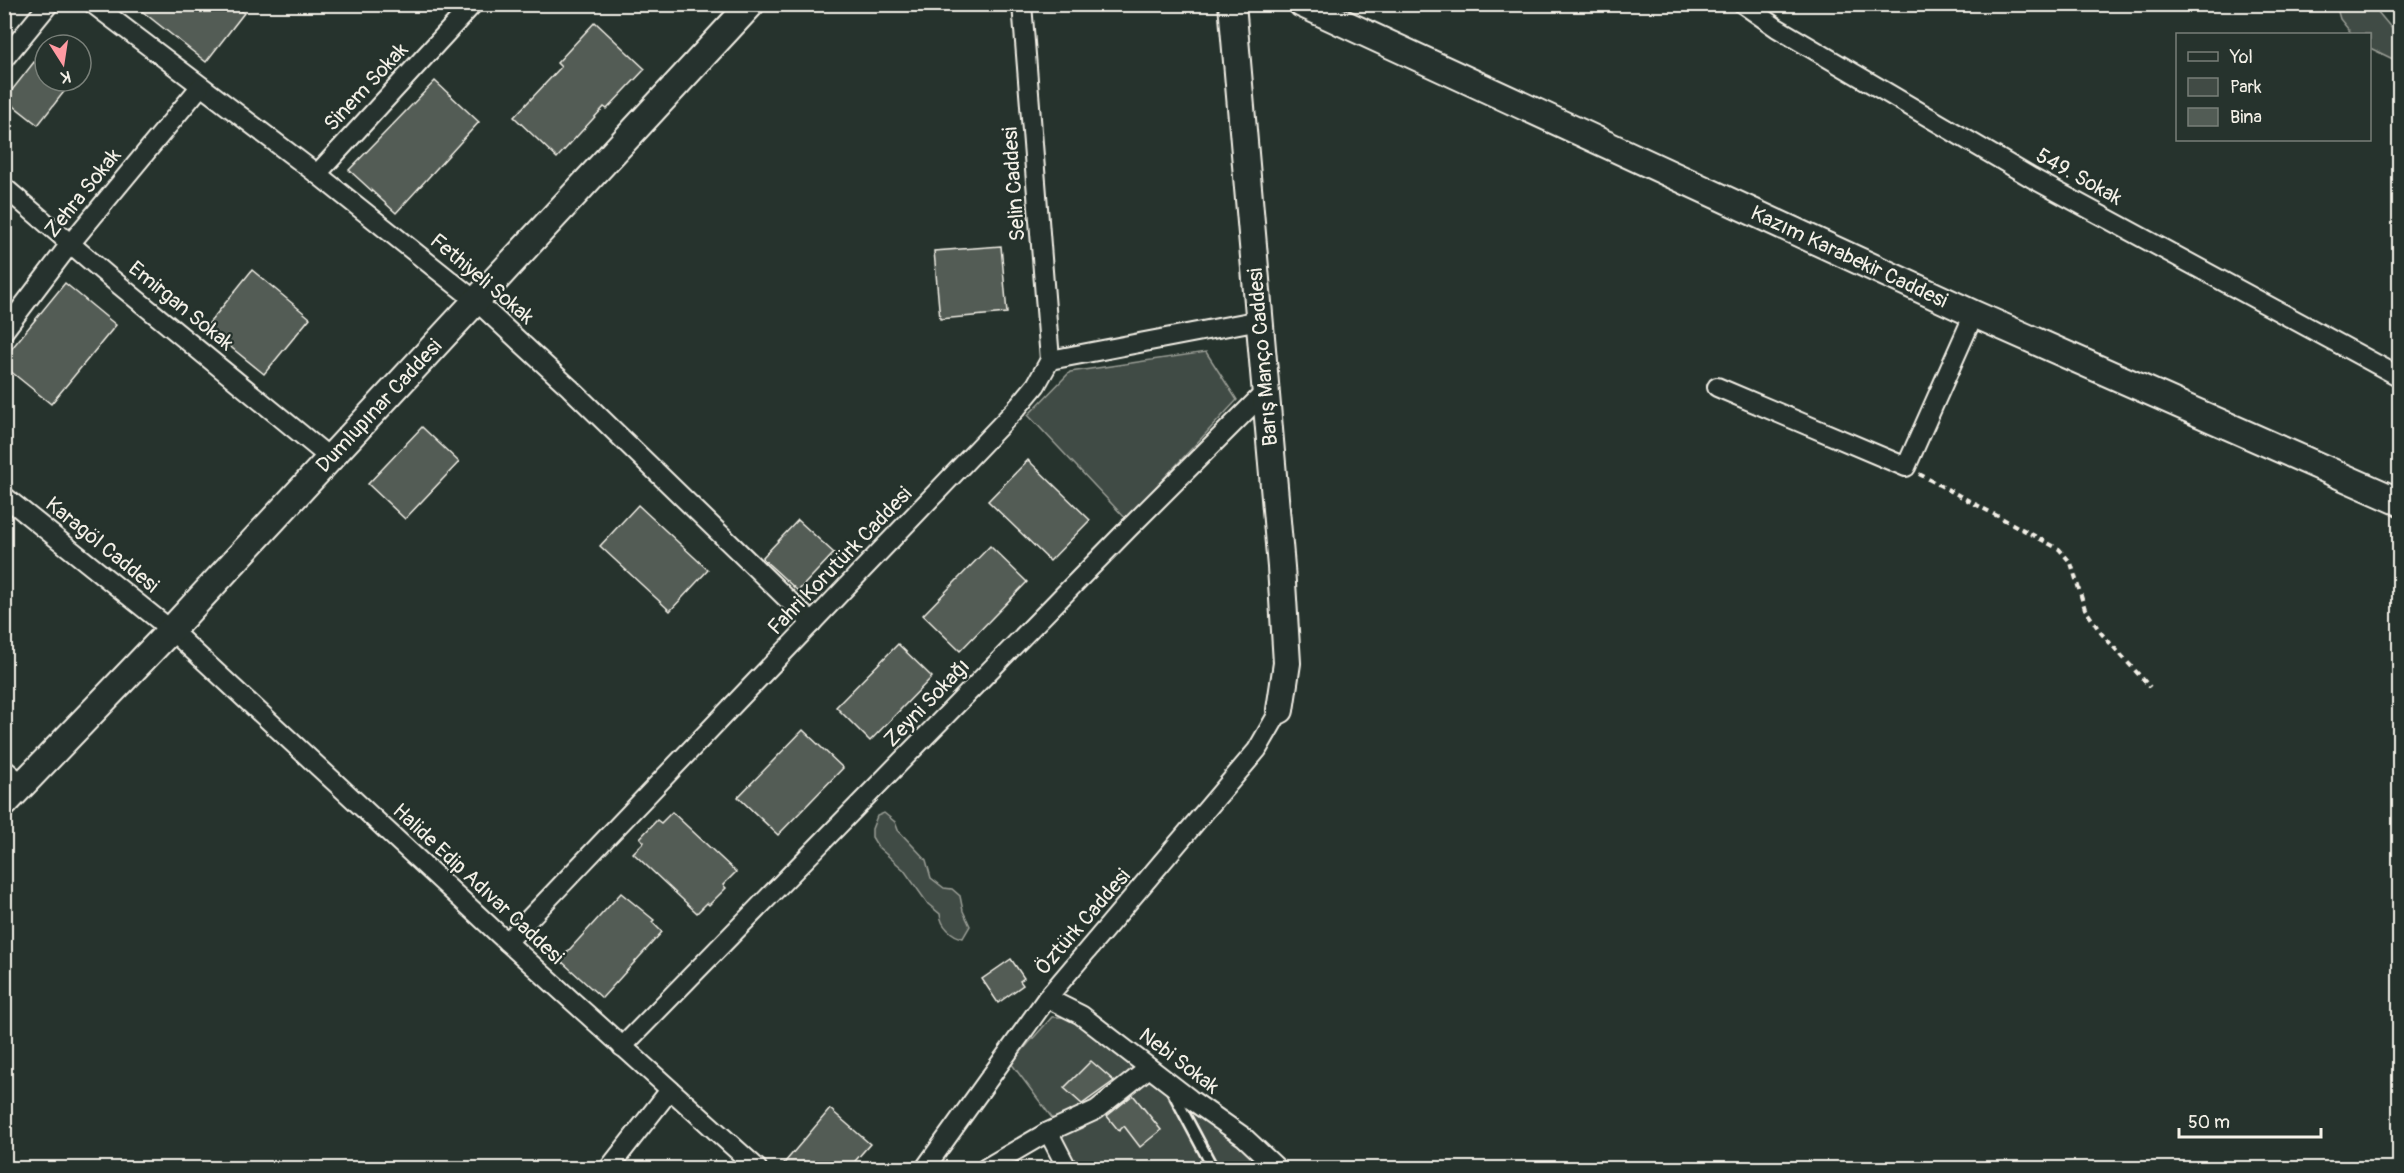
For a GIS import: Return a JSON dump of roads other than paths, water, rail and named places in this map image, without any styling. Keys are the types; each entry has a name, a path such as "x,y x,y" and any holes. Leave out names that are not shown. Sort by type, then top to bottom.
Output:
{"street":[{"path":"4,59 49,4"},
{"name":"Fethiyeli Sokak","path":"93,4 317,174 476,301 570,388 812,623"},
{"name":"Sinem Sokak","path":"317,174 473,4"},
{"name":"Dumlupınar Caddesi","path":"4,804 14,777 171,630 751,4"},
{"name":"Selin Caddesi","path":"1022,4 1050,360"},
{"name":"Barış Manço Caddesi","path":"1232,4 1287,663 1280,710"},
{"name":"Kazım Karabekir Caddesi","path":"1302,4 1974,314 2400,501"},
{"name":"549. Sokak","path":"1743,4 1777,28 2022,172 2400,377"},
{"name":"Zehra Sokak","path":"4,331 70,244 200,87"},
{"name":"Emirgan Sokak","path":"4,188 330,458"},
{"path":"1717,387 1906,467 1974,314"},
{"path":"1050,360 1260,320"},
{"name":"Fahri Korutürk Caddesi","path":"507,942 1016,409 1036,385 1050,360"},
{"name":"Zeyni Sokağı","path":"622,1047 1128,529 1266,392"},
{"name":"Karagöl Caddesi","path":"4,496 171,630"},
{"name":"Halide Edip Adıvar Caddesi","path":"171,630 507,942 757,1168"},
{"name":"Öztürk Caddesi","path":"925,1168 1047,998 1257,750 1280,710"},
{"name":"Nebi Sokak","path":"1047,998 1081,1015 1166,1081 1244,1137 1277,1168"},
{"path":"986,1168 1046,1133 1096,1110 1149,1068"},
{"path":"609,1168 670,1090"},
{"path":"1046,1133 1051,1137 1067,1168"}],"lane":[{"path":"1166,1081 1213,1168"}]}
